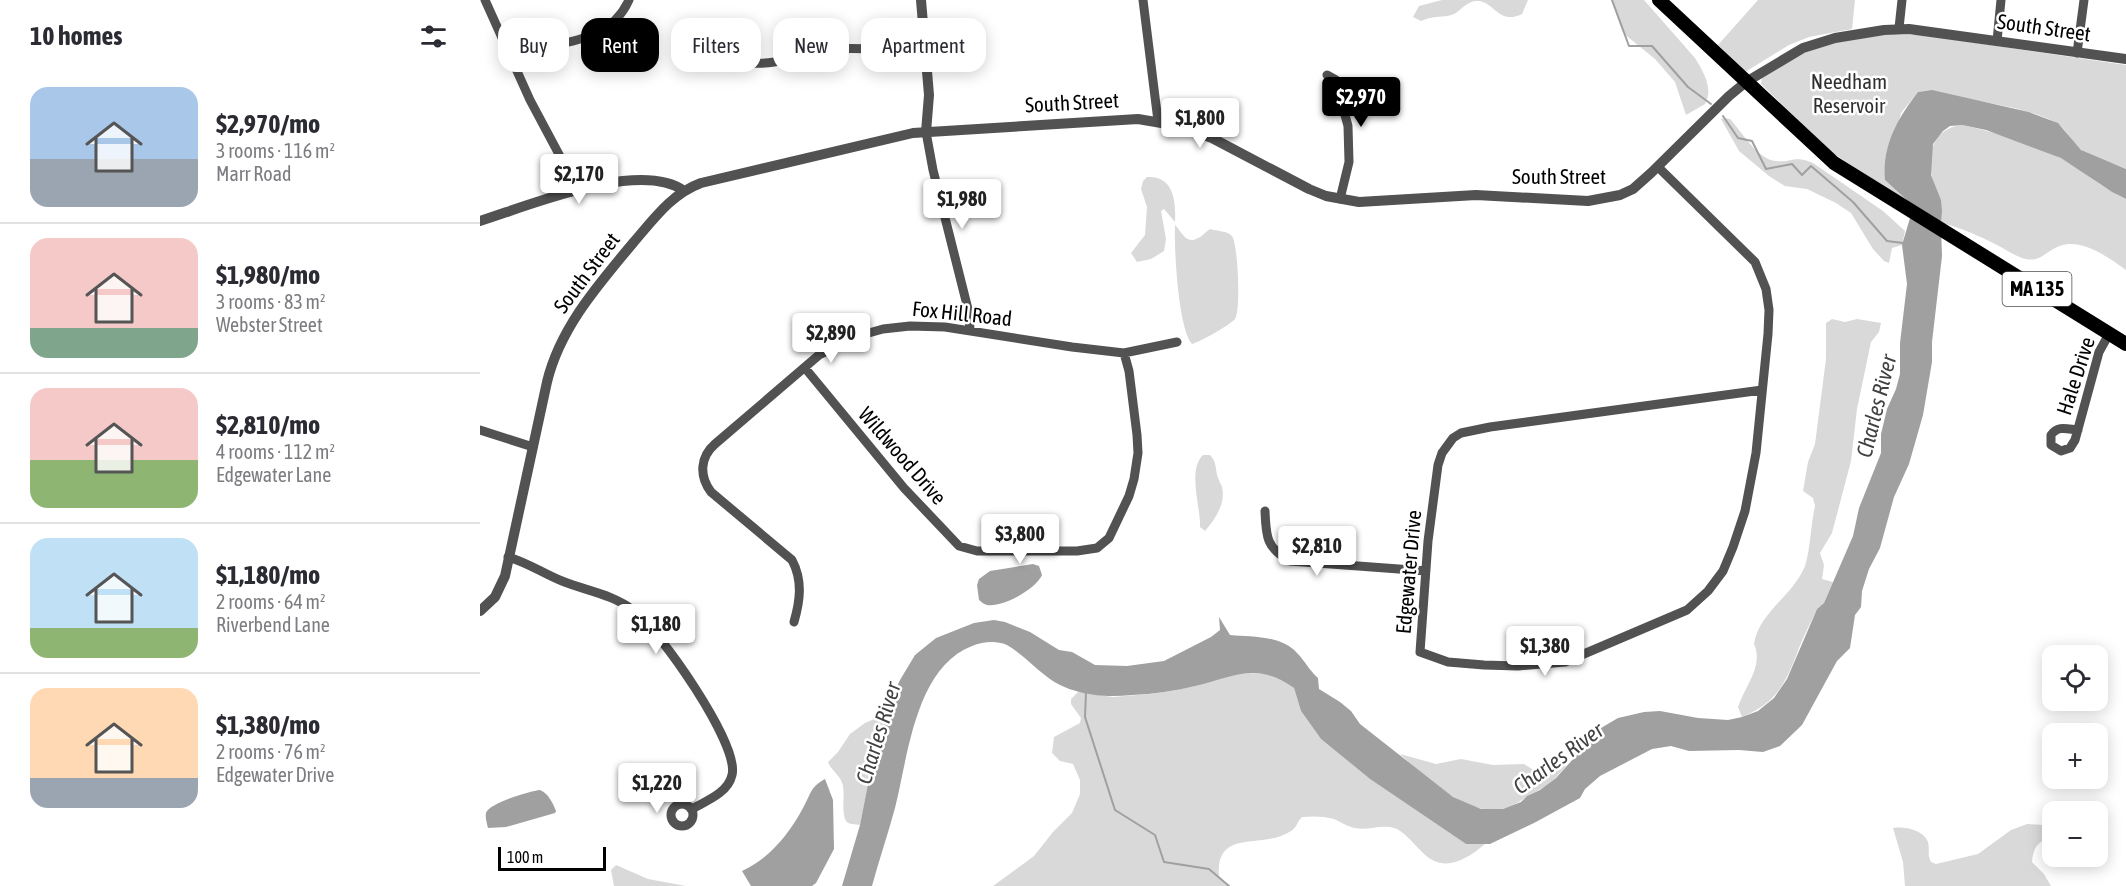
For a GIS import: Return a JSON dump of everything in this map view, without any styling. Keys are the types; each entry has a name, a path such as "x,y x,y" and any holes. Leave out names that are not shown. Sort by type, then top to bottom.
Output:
{"main road":[{"name":"MA 135","path":"1659,0 1834,163 2126,344"}],"street":[{"path":"485,0 498,30"},
{"path":"569,41 592,36 611,25 622,14 629,0"},
{"path":"921,0 922,18"},
{"path":"1143,0 1158,121"},
{"path":"1899,28 1902,0"},
{"path":"1997,41 2001,0"},
{"path":"2077,53 2084,0"},
{"name":"South Street","path":"480,611 493,600 505,576 549,371 569,329 604,278 657,215 684,191 717,178 896,136 926,132 1138,119 1179,126 1212,138 1309,189 1340,199 1359,202 1476,195 1595,200 1616,197 1629,191 1658,167 1746,82 1781,59 1814,43 1899,28 2126,59"},
{"path":"761,64 834,49 861,49"},
{"path":"518,72 578,190"},
{"path":"927,72 929,95 926,132 933,170 969,313 970,330"},
{"path":"1327,75 1336,80 1339,85 1348,126 1349,162 1340,199"},
{"name":"Edgewater Drive","path":"1658,167 1755,262 1766,289 1769,310 1762,390 1750,486 1745,512 1723,572 1708,591 1687,610 1565,662 1518,666 1448,662 1419,652 1428,541 1438,465 1442,453 1453,438 1461,433 1490,427 1762,390"},
{"path":"480,221 578,190 637,180 667,182 684,191"},
{"name":"Fox Hill Road","path":"794,622 800,592 796,568 792,560 711,492 702,470 711,447 828,350 858,336 883,329 916,326 970,330 1124,353 1177,342"},
{"name":"Hale Drive","path":"2078,430 2099,352 2109,334"},
{"name":"Wildwood Drive","path":"805,368 904,488 959,546 976,551 1077,551 1099,547 1109,538 1129,496 1134,479 1138,453 1137,435 1129,371 1124,353"},
{"path":"480,430 533,447"},
{"path":"1265,511 1266,537 1274,549 1290,561 1426,572"},
{"path":"508,557 561,580 614,598 635,611 657,633 698,691 733,763 732,777 724,789 692,809"}],"green space":[{"path":"1442,0 1528,0 1522,14 1514,17 1503,15 1489,5 1475,1 1450,15 1421,21 1413,17 1419,6"},
{"path":"1611,0 1644,0 1698,63 1708,86 1705,104 1686,115 1675,82 1655,59 1623,33"},
{"name":"Needham Reservoir","path":"1758,0 1855,0 1852,29 1809,37 1789,45 1745,72 1718,45"},
{"name":"Needham Reservoir","path":"1893,34 1922,35 2126,65 2126,169 2084,152 2059,124 2044,117 2008,106 1923,91 1918,92 1901,113 1885,180 1903,195 1910,205 1830,151 1761,84 1762,78 1804,53 1841,39"},
{"path":"1721,119 1730,119 1763,156 1776,161 1797,159 1813,163 1883,211 1905,231 1902,245 1892,248 1889,263 1873,249 1851,213 1807,189 1785,186 1739,151"},
{"path":"1962,125 2014,139 2053,153 2126,199 2126,270 2092,249 2073,244 2055,248 2038,258 2026,259 1977,235 1942,223 1930,159 1939,136 1953,127"},
{"path":"1147,177 1163,180 1172,191 1175,222 1164,209 1161,211 1166,239 1164,251 1151,259 1137,262 1131,253 1145,235 1147,207 1141,189"},
{"path":"1175,225 1190,240 1200,237 1210,229 1227,233 1232,236 1236,251 1238,291 1235,319 1215,333 1192,344 1183,322 1180,305"},
{"path":"1832,319 1845,322 1857,319 1881,323 1879,332 1871,342 1857,409 1851,461 1832,533 1820,553 1824,565 1822,579 1833,582 1824,603 1817,609 1790,671 1779,690 1764,705 1742,717 1738,707 1755,668 1757,660 1754,644 1757,633 1769,613 1800,577 1807,560 1815,506 1813,498 1803,491 1808,462 1815,444 1826,359 1826,323"},
{"path":"1203,455 1210,455 1214,460 1223,493 1219,511 1205,531 1200,527 1195,479 1198,462"},
{"path":"1245,673 1271,674 1288,683 1294,688 1301,711 1321,739 1370,779 1466,844 1485,844 1461,860 1437,862 1429,858 1404,834 1392,827 1360,829 1330,818 1302,817 1293,830 1280,836 1243,842 1225,851 1220,861 1219,876 1229,886 993,886 1034,856 1072,813 1080,794 1080,780 1073,764 1060,761 1052,753 1054,737 1080,723 1081,718 1071,704 1071,699 1078,692 1113,697 1150,694 1177,690"},
{"path":"888,713 874,753 860,825 850,824 846,821 843,809 842,782 828,762 850,734 865,723"},
{"path":"1400,754 1436,764 1461,759 1493,765 1524,764 1532,769 1566,766 1548,784 1515,804 1507,808 1489,810 1475,807 1446,793"},
{"path":"2027,824 2042,825 2042,842 2037,846 2032,862 2044,874 2051,886 1905,886 1903,862 1893,828 1908,828 1922,834 1928,842 1931,862 1936,864 1978,854 2011,830"},
{"path":"616,865 648,879 686,886 614,886 611,870"}],"shaded area":[{"path":"1932,90 2029,112 2058,123 2081,150 2126,169 2126,199 2061,158 1986,130 1962,125 1950,126 1933,144 1931,175 1941,200 1942,256 1932,342 1932,362 1923,415 1909,464 1894,497 1880,548 1869,569 1862,591 1861,607 1855,615 1850,648 1837,661 1802,725 1780,746 1763,752 1689,751 1671,746 1652,749 1600,776 1585,789 1580,798 1534,823 1490,844 1466,844 1370,779 1321,739 1301,711 1294,688 1280,680 1256,673 1148,694 1121,696 1087,694 1055,682 1007,645 998,642 985,643 972,646 953,657 938,673 926,693 910,740 895,808 872,886 842,886 860,825 874,753 891,699 900,680 915,655 936,638 974,623 994,620 1005,622 1030,632 1059,650 1072,652 1095,665 1127,666 1164,661 1211,637 1220,630 1219,617 1230,635 1265,638 1290,647 1318,678 1319,689 1351,711 1360,724 1453,797 1481,809 1503,809 1521,802 1527,796 1540,790 1556,778 1601,728 1618,718 1660,711 1698,718 1728,720 1758,711 1774,698 1787,679 1817,609 1824,603 1853,536 1859,508 1881,453 1881,434 1887,409 1900,374 1900,343 1907,284 1902,245 1910,218 1908,201 1885,180 1886,155 1898,122 1918,92"},
{"path":"1033,564 1039,566 1042,575 1026,591 1001,604 986,605 979,600 977,585 979,579 990,571"},
{"path":"825,779 833,800 834,849 816,883 812,886 751,886 742,871 761,860 777,845 797,818 814,788"},
{"path":"540,790 550,799 555,813 506,827 488,828 486,813 494,805"}],"waterway":[{"path":"1612,0 1629,46 1652,46 1688,87 1711,104"},
{"path":"1723,116 1738,138 1752,141 1766,169 1792,164 1802,175 1811,166 1853,202 1887,241 1903,243"},
{"path":"1086,692 1085,717 1115,810 1155,835 1164,862 1209,869 1229,886"}],"water label":[{"name":"Charles River","path":"1876,406"},
{"name":"Charles River","path":"878,733"},
{"name":"Charles River","path":"1558,758"}]}
